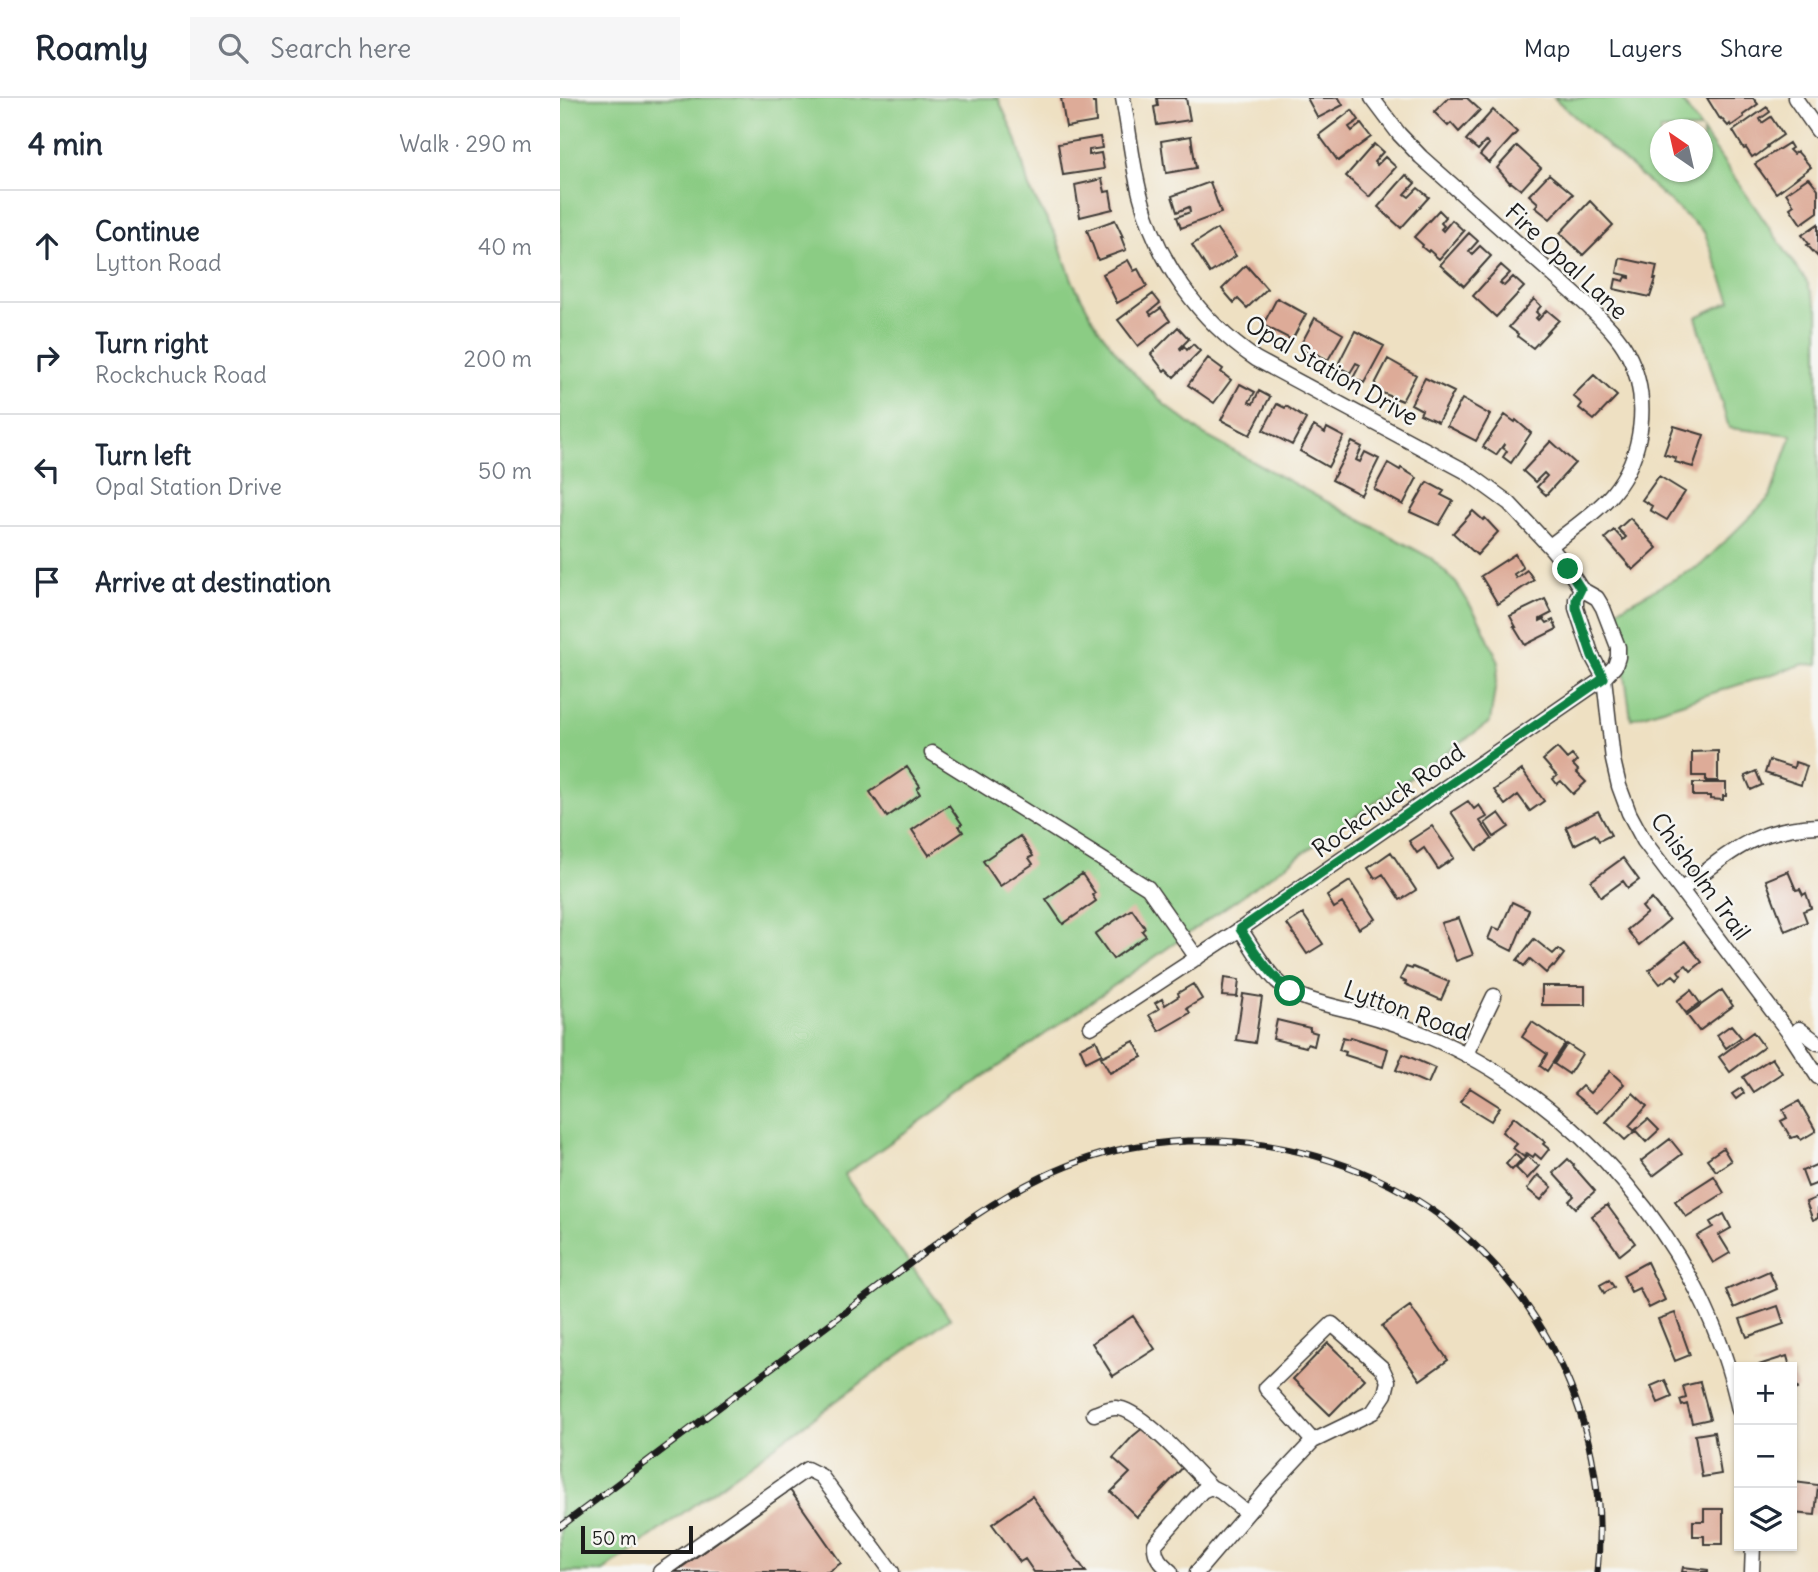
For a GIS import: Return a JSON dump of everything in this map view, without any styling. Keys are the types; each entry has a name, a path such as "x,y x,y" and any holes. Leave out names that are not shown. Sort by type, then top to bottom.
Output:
{"street":[{"name":"Opal Station Drive","path":"1123,98 1133,164 1148,221 1178,280 1215,326 1234,344 1256,359 1476,478 1509,502 1550,546 1581,589 1597,598 1603,608 1618,648 1615,666 1604,678"},
{"name":"Fire Opal Lane","path":"1373,98 1399,134 1421,157 1608,326 1626,351 1634,369 1640,388 1642,412 1639,437 1624,477 1610,496 1550,546"},
{"path":"1795,98 1818,131"},
{"path":"1581,589 1576,599 1576,608 1592,656 1604,678"},
{"name":"Chisholm Trail","path":"1604,678 1613,760 1619,786 1644,841 1792,1037 1818,1077"},
{"name":"Rockchuck Road","path":"1091,1027 1240,929 1604,678"},
{"path":"932,753 1148,888 1197,958"},
{"path":"1681,890 1753,839 1794,827 1818,826"},
{"name":"Lytton Road","path":"1240,929 1267,969 1290,991 1306,999 1381,1019 1466,1054 1512,1082 1570,1126 1609,1164 1667,1238 1706,1310 1734,1391"},
{"path":"1466,1054 1494,996"},
{"path":"1792,1037 1799,1029 1818,1044"},
{"path":"1197,1572 1313,1441 1373,1412 1385,1394 1388,1381 1382,1368 1332,1324 1266,1388 1313,1441"},
{"path":"1094,1414 1117,1408 1137,1416 1211,1487 1247,1513"},
{"path":"660,1572 807,1469 821,1476 892,1572"},
{"path":"1171,1572 1154,1552 1155,1544 1202,1491 1211,1487"},
{"path":"1752,1572 1753,1551"}],"green space":[{"path":"560,98 998,98 1017,141 1029,188 1055,234 1073,282 1098,328 1128,367 1164,404 1204,435 1431,558 1457,584 1480,621 1499,662 1490,722 844,1175 950,1318 602,1572 560,1572"},
{"path":"1554,98 1680,98 1694,119 1650,119 1650,182 1713,182 1713,146 1807,282 1818,309 1818,665 1804,664 1631,719 1616,610 1701,565 1770,497 1792,435 1729,428 1696,317 1731,301 1704,232"}],"building":[{"path":"1061,98 1092,98 1095,103 1096,122 1066,127"},
{"path":"1157,98 1186,98 1190,120 1157,125 1154,107 1158,106"},
{"path":"1307,98 1339,98 1343,105 1318,118"},
{"path":"1448,98 1467,98 1480,110 1459,132 1451,123 1448,126 1434,112"},
{"path":"1707,98 1753,98 1758,104 1743,115 1744,117 1728,126 1720,119"},
{"path":"1767,107 1770,112 1760,119 1762,123 1771,117 1783,135 1752,157 1733,131"},
{"path":"1352,110 1359,120 1349,127 1352,131 1361,124 1371,137 1338,161 1319,135"},
{"path":"1493,110 1517,132 1489,163 1480,155 1489,144 1486,141 1478,150 1466,140"},
{"path":"1191,136 1196,168 1166,173 1161,141"},
{"path":"1100,137 1102,148 1089,150 1089,155 1101,153 1104,169 1063,175 1058,144"},
{"path":"1789,143 1792,148 1789,150 1793,154 1797,151 1811,167 1776,193 1755,164"},
{"path":"1374,144 1383,152 1374,162 1377,165 1385,157 1396,167 1369,197 1346,176"},
{"path":"1517,146 1541,168 1521,190 1510,183 1497,168"},
{"path":"1549,174 1573,194 1550,219 1535,207 1538,203 1529,195"},
{"path":"1406,175 1415,183 1405,194 1409,197 1418,188 1429,197 1401,228 1378,207"},
{"path":"1808,178 1818,189 1818,212 1801,224 1790,208 1794,205 1786,193"},
{"path":"1102,179 1105,192 1110,191 1113,209 1080,217 1075,185"},
{"path":"1210,182 1221,213 1181,228 1177,217 1190,212 1189,207 1177,212 1172,196"},
{"path":"1590,201 1613,225 1583,255 1560,233"},
{"path":"1439,210 1446,217 1441,223 1444,226 1441,229 1443,231 1452,220 1464,231 1439,259 1422,247 1414,237"},
{"path":"1115,220 1126,250 1098,260 1087,230"},
{"path":"1818,224 1818,257 1802,235"},
{"path":"1217,229 1236,256 1210,273 1192,245"},
{"path":"1469,233 1478,241 1469,251 1472,254 1480,246 1491,256 1464,286 1440,265"},
{"path":"1620,258 1657,266 1650,297 1614,289 1616,279 1624,281 1626,277 1630,278 1617,273"},
{"path":"1128,260 1134,271 1138,269 1147,286 1117,303 1103,274"},
{"path":"1246,265 1267,289 1247,308 1238,299 1234,303 1222,289"},
{"path":"1501,265 1510,273 1500,283 1504,286 1513,277 1524,287 1496,317 1473,296"},
{"path":"1153,294 1160,303 1149,312 1151,315 1161,308 1170,321 1138,346 1118,320"},
{"path":"1277,298 1306,314 1292,340 1263,325"},
{"path":"1534,299 1541,306 1536,312 1539,315 1536,318 1538,320 1547,310 1559,320 1533,348 1509,327"},
{"path":"1315,318 1343,334 1328,360 1317,354 1315,357 1299,348"},
{"path":"1178,327 1189,339 1181,350 1184,346 1187,350 1193,344 1200,351 1174,377 1166,369 1164,371 1151,354"},
{"path":"1355,331 1384,346 1364,383 1353,378 1360,365 1356,363 1350,373 1337,366"},
{"path":"1208,358 1223,369 1221,372 1231,380 1214,403 1188,385"},
{"path":"1388,359 1416,375 1402,401 1380,392 1381,390 1374,386"},
{"path":"1594,375 1617,396 1594,420 1579,408 1582,404 1573,396"},
{"path":"1425,378 1454,392 1438,422 1420,414 1422,410 1411,404"},
{"path":"1240,384 1255,392 1249,402 1253,404 1259,391 1270,397 1250,435 1221,420"},
{"path":"1462,399 1490,415 1476,441 1447,426"},
{"path":"1277,404 1285,408 1286,406 1306,419 1292,445 1263,430"},
{"path":"1505,415 1515,422 1516,420 1531,433 1511,463 1503,457 1507,451 1503,448 1504,444 1496,455 1483,447"},
{"path":"1314,426 1325,433 1327,428 1344,437 1328,467 1300,451"},
{"path":"1674,426 1704,435 1693,467 1675,462 1676,458 1664,454"},
{"path":"1551,441 1575,463 1546,495 1537,487 1547,476 1544,473 1535,482 1523,471"},
{"path":"1352,442 1362,447 1356,460 1360,462 1365,452 1379,459 1361,495 1332,480"},
{"path":"1388,463 1417,478 1403,505 1374,489"},
{"path":"1659,476 1685,492 1667,520 1650,510 1652,506 1642,500"},
{"path":"1427,482 1444,491 1441,495 1453,501 1439,525 1410,512"},
{"path":"1473,511 1483,520 1485,518 1498,532 1477,555 1453,533"},
{"path":"1630,518 1657,548 1633,570 1605,538 1614,530 1623,540 1626,537 1618,529"},
{"path":"1515,554 1523,568 1514,574 1516,578 1527,570 1534,580 1498,604 1481,576"},
{"path":"1545,599 1552,613 1540,621 1544,619 1547,623 1553,620 1557,629 1525,645 1510,616"},
{"path":"1557,748 1567,759 1572,755 1577,761 1573,765 1578,770 1576,772 1586,782 1573,794 1561,781 1557,784 1553,779 1557,776 1543,760"},
{"path":"1718,751 1718,781 1706,781 1706,776 1692,776 1692,752"},
{"path":"1769,760 1794,768 1795,762 1807,766 1801,785 1765,773"},
{"path":"907,767 920,786 917,789 920,794 887,817 870,792"},
{"path":"1522,770 1544,801 1530,811 1518,795 1505,805 1494,790"},
{"path":"1756,771 1762,785 1751,790 1745,776"},
{"path":"1693,783 1726,783 1726,796 1723,796 1723,800 1710,799 1710,796 1693,796"},
{"path":"1468,801 1474,809 1479,805 1487,817 1480,821 1492,839 1477,850 1451,812"},
{"path":"949,805 962,824 959,826 963,832 929,855 912,830"},
{"path":"1598,811 1611,835 1599,841 1595,834 1574,845 1566,827"},
{"path":"1499,813 1509,827 1494,837 1485,823"},
{"path":"1432,826 1454,858 1438,869 1424,848 1417,853 1409,841"},
{"path":"1020,836 1033,856 1029,858 1033,864 1000,886 983,861"},
{"path":"1391,852 1416,890 1400,900 1383,874 1375,879 1368,868"},
{"path":"1623,858 1639,880 1628,888 1623,881 1601,897 1591,881"},
{"path":"1788,871 1796,890 1800,889 1803,895 1806,893 1811,908 1803,911 1807,922 1785,931 1766,880"},
{"path":"1082,874 1095,893 1092,895 1096,901 1063,924 1046,899"},
{"path":"1350,881 1375,919 1359,929 1342,903 1334,908 1327,896"},
{"path":"1652,899 1669,920 1639,945 1627,930 1647,913 1642,907"},
{"path":"1512,902 1529,910 1512,951 1488,939 1493,927 1500,930"},
{"path":"1132,909 1145,928 1142,931 1146,936 1113,959 1095,934"},
{"path":"1303,914 1323,944 1307,954 1287,924"},
{"path":"1459,918 1473,955 1456,961 1441,923"},
{"path":"1534,939 1553,954 1558,949 1564,954 1546,973 1530,959 1524,966 1517,960"},
{"path":"1685,941 1702,962 1691,971 1686,965 1678,971 1681,975 1677,979 1673,975 1660,984 1649,970"},
{"path":"1406,967 1413,967 1449,982 1441,1000 1405,984 1406,982 1400,979"},
{"path":"1224,978 1239,980 1237,997 1222,996"},
{"path":"1193,984 1202,999 1187,1008 1190,1013 1159,1031 1149,1015 1159,1009 1155,1003 1162,999 1165,1005"},
{"path":"1542,986 1585,986 1585,1005 1542,1005"},
{"path":"1691,990 1700,1003 1686,1013 1677,1001"},
{"path":"1722,990 1733,1006 1699,1031 1687,1015"},
{"path":"1243,994 1262,997 1255,1043 1236,1040"},
{"path":"1277,1020 1310,1028 1310,1031 1317,1033 1314,1046 1307,1044 1306,1047 1273,1039"},
{"path":"1532,1022 1565,1044 1547,1071 1540,1066 1547,1054 1522,1037"},
{"path":"1731,1025 1741,1037 1726,1048 1717,1035"},
{"path":"1753,1032 1764,1047 1730,1072 1719,1057"},
{"path":"1343,1037 1388,1049 1383,1067 1345,1055 1346,1052 1339,1050"},
{"path":"1096,1040 1102,1054 1086,1062 1080,1048"},
{"path":"1134,1041 1142,1057 1110,1073 1101,1057"},
{"path":"1567,1044 1582,1054 1569,1074 1554,1064"},
{"path":"1403,1054 1435,1068 1428,1084 1396,1070"},
{"path":"1772,1058 1782,1073 1753,1092 1743,1077"},
{"path":"1610,1071 1624,1084 1597,1113 1574,1094 1582,1086 1590,1093"},
{"path":"1470,1088 1500,1107 1491,1121 1460,1102"},
{"path":"1741,1088 1744,1093 1736,1099 1732,1094"},
{"path":"1633,1093 1647,1106 1629,1126 1635,1131 1625,1140 1606,1122"},
{"path":"1799,1101 1816,1131 1801,1140 1798,1136 1791,1138 1781,1121 1787,1118 1783,1110"},
{"path":"1514,1117 1545,1142 1543,1144 1549,1149 1541,1159 1535,1154 1533,1157 1527,1153 1524,1157 1513,1148 1517,1144 1502,1132"},
{"path":"1648,1119 1659,1130 1646,1142 1635,1130"},
{"path":"1670,1139 1682,1154 1653,1176 1641,1161"},
{"path":"1723,1148 1731,1161 1716,1171 1707,1159"},
{"path":"1515,1154 1521,1160 1512,1170 1506,1164"},
{"path":"1527,1156 1539,1166 1527,1179 1516,1168"},
{"path":"1568,1159 1595,1191 1576,1208 1569,1201 1574,1196 1553,1173"},
{"path":"1818,1164 1818,1183 1808,1187 1802,1171"},
{"path":"1538,1175 1552,1187 1541,1200 1527,1189"},
{"path":"1714,1176 1724,1193 1686,1217 1675,1201"},
{"path":"1818,1197 1818,1218 1813,1220 1806,1202"},
{"path":"1607,1205 1635,1243 1620,1255 1592,1216"},
{"path":"1724,1214 1731,1228 1719,1235 1730,1253 1713,1263 1697,1236 1713,1227 1710,1222"},
{"path":"1647,1262 1665,1300 1649,1308 1639,1288 1631,1292 1623,1275"},
{"path":"1769,1271 1777,1289 1734,1308 1726,1290"},
{"path":"1609,1280 1614,1287 1604,1293 1600,1285"},
{"path":"1410,1306 1448,1360 1420,1380 1382,1326"},
{"path":"1778,1306 1784,1324 1747,1337 1740,1319"},
{"path":"1675,1313 1690,1355 1675,1361 1658,1319"},
{"path":"1133,1316 1155,1349 1113,1376 1092,1343"},
{"path":"1328,1343 1365,1379 1330,1415 1293,1379"},
{"path":"1787,1356 1789,1362 1768,1362"},
{"path":"1665,1380 1672,1397 1658,1403 1651,1386"},
{"path":"1700,1382 1710,1419 1692,1423 1687,1404 1682,1406 1680,1400 1686,1398 1683,1386"},
{"path":"1144,1427 1186,1464 1137,1517 1111,1492 1130,1473 1113,1458"},
{"path":"1714,1432 1721,1474 1702,1477 1695,1435"},
{"path":"1797,1482 1818,1485 1815,1515 1797,1513"},
{"path":"790,1490 841,1563 828,1572 675,1572"},
{"path":"1032,1496 1086,1572 1034,1572 1025,1559 1020,1562 992,1524"},
{"path":"1704,1509 1723,1509 1723,1544 1704,1544 1704,1536 1693,1536 1693,1521 1704,1521"},
{"path":"1683,1567 1708,1570 1708,1572 1682,1572"}],"railway":[{"path":"560,1527 953,1231 1018,1189 1064,1167 1113,1151 1171,1142 1236,1142 1330,1160 1390,1185 1440,1216 1484,1254 1522,1298 1552,1347 1576,1401 1592,1457 1599,1514 1597,1572"}],"route":[{"path":"1290,991 1267,969 1240,929 1604,678 1592,656 1576,608 1576,599 1581,589 1568,569"}]}
